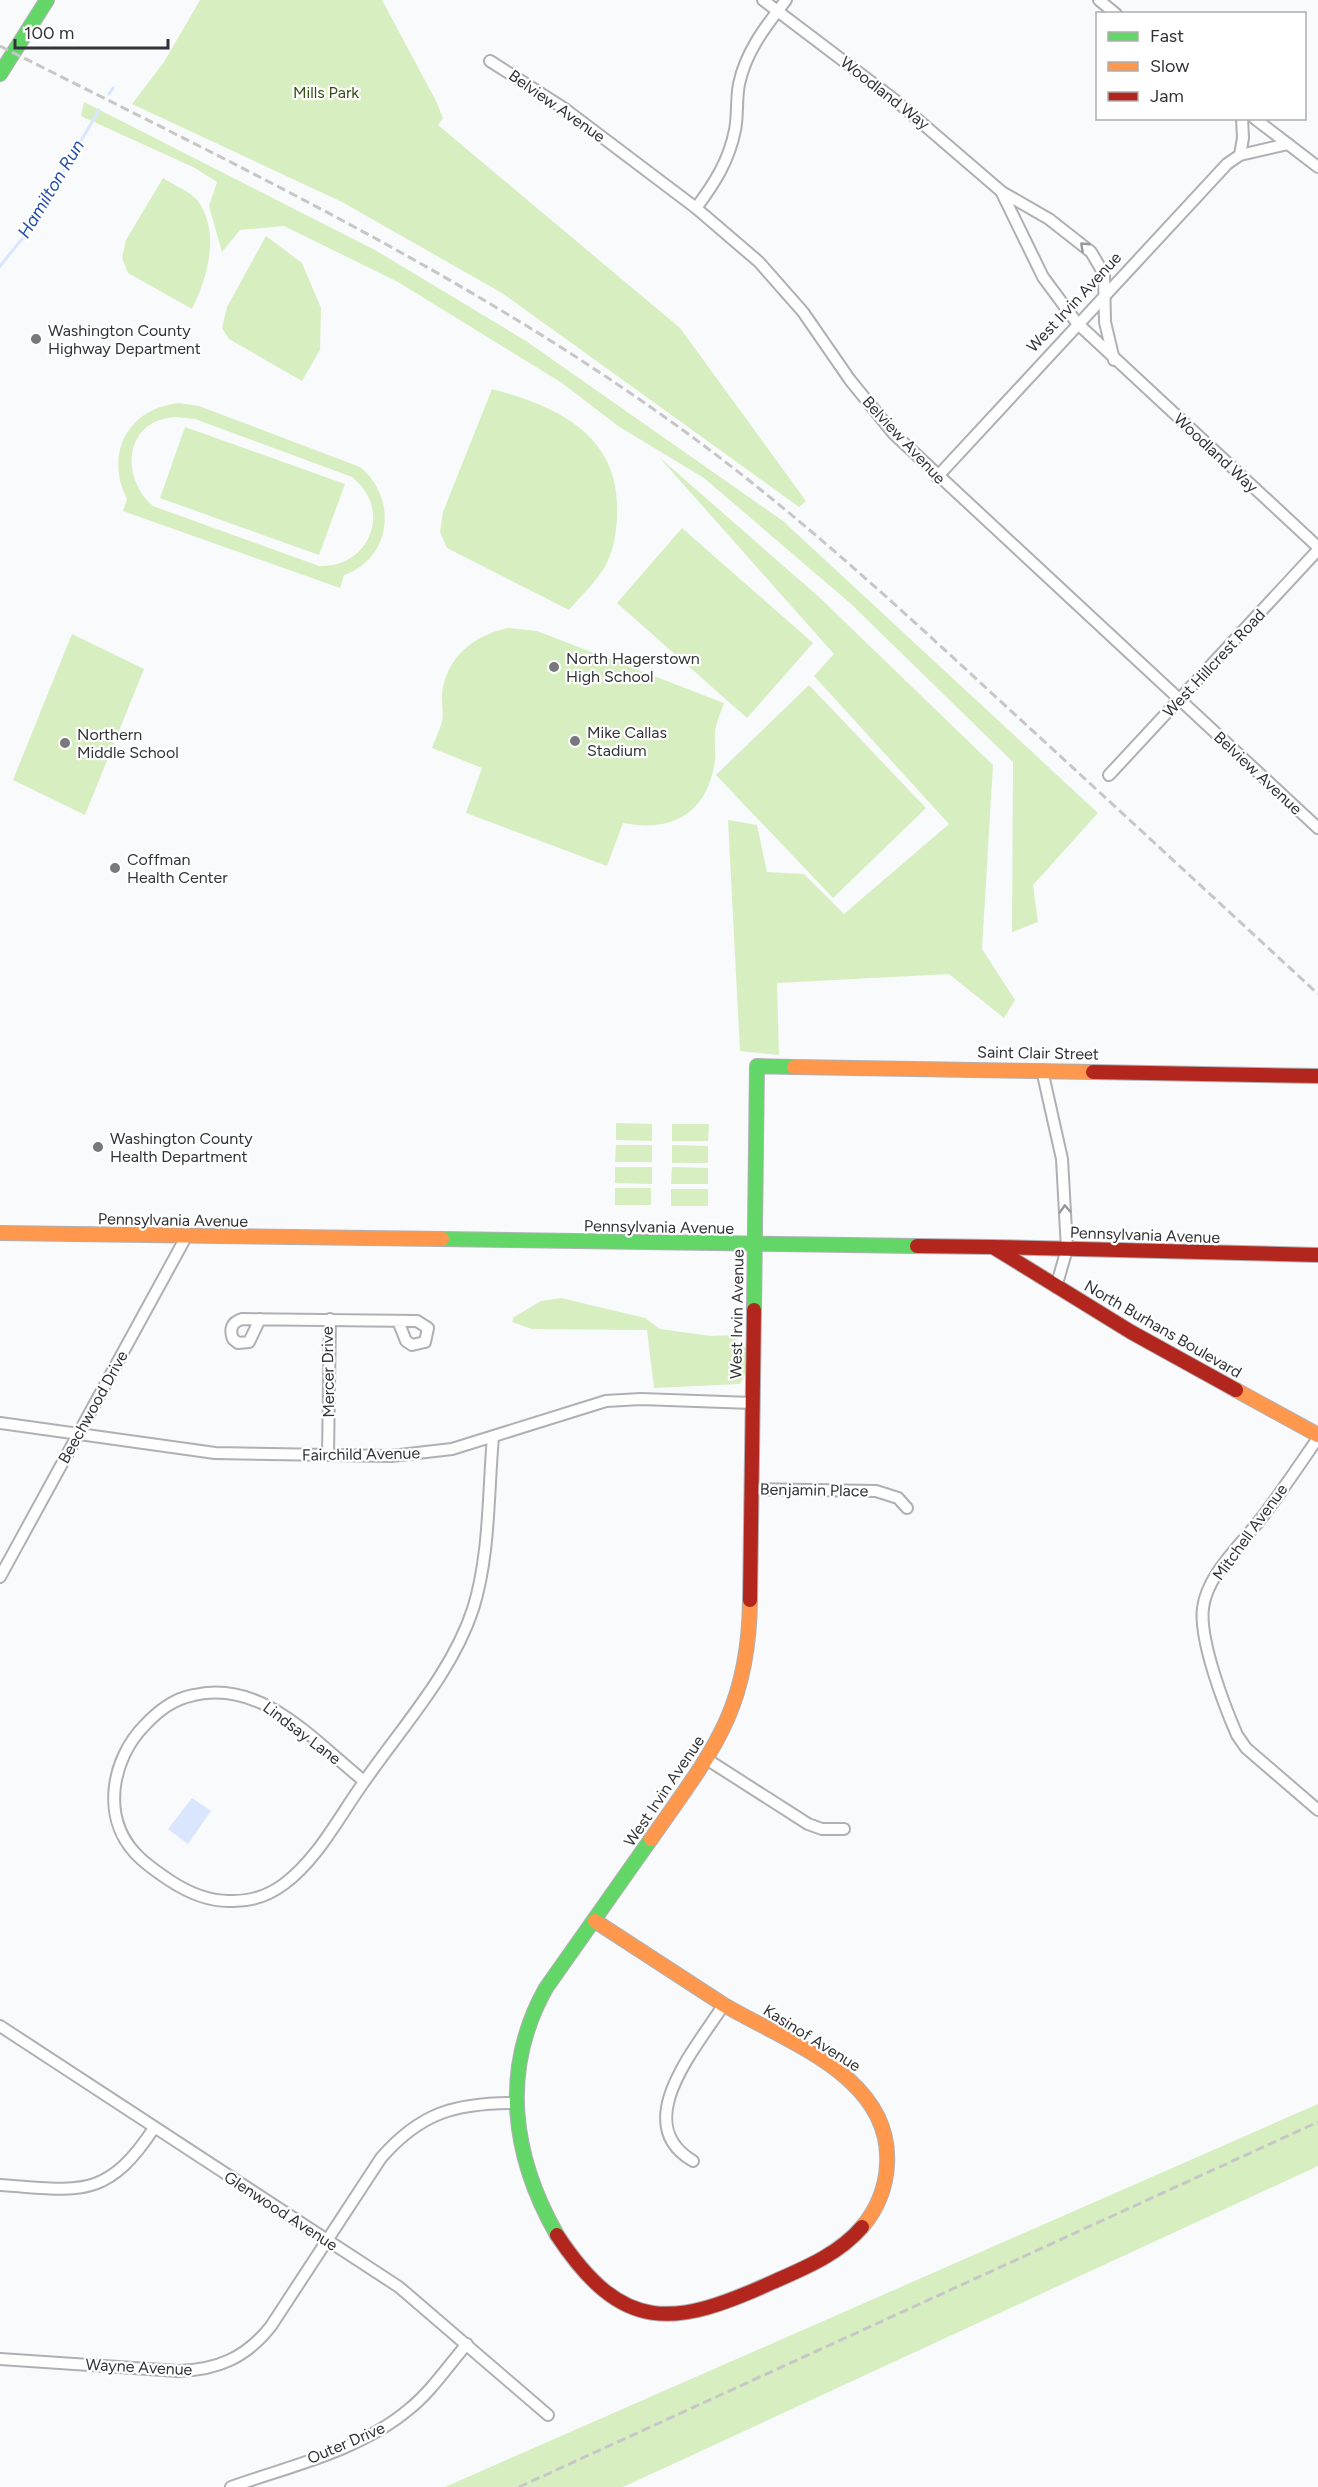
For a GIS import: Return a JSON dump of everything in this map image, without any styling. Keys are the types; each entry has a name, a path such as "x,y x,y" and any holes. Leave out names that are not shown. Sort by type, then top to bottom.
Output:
{"street":[{"path":"0,74 47,0"},
{"name":"Woodland Way","path":"763,0 895,100 1002,192 1049,219 1086,247 1104,274 1105,321 1114,360"},
{"path":"696,208 723,169 735,130 739,85 746,63 757,38 786,0"},
{"path":"1098,0 1113,12"},
{"name":"Belview Avenue","path":"489,61 565,109 696,208 738,243 783,286 870,406 937,477 1318,828"},
{"path":"1240,155 1243,138 1242,120"},
{"path":"1257,120 1318,167"},
{"name":"West Irvin Avenue","path":"937,477 1077,323 1227,164 1240,155 1288,144"},
{"name":"Woodland Way","path":"1002,192 1043,277 1077,323 1318,549"},
{"name":"West Hillcrest Road","path":"1109,775 1318,549"},
{"name":"West Irvin Avenue","path":"585,2272 556,2236 542,2212 524,2163 515,2103 521,2052 534,2012 561,1966 708,1760 737,1701 748,1653 757,1066"},
{"name":"Saint Clair Street","path":"757,1066 1318,1076"},
{"path":"1042,1070 1062,1159 1067,1249 1056,1287"},
{"name":"Pennsylvania Avenue","path":"0,1233 993,1247 1318,1255"},
{"name":"Beechwood Drive","path":"0,1576 186,1237"},
{"name":"North Burhans Boulevard","path":"993,1247 1131,1332 1318,1436"},
{"name":"Mercer Drive","path":"260,1319 330,1319 328,1455"},
{"path":"330,1319 398,1321"},
{"name":"Fairchild Avenue","path":"0,1423 215,1454 414,1455 452,1449 606,1401 641,1399 752,1403"},
{"name":"Mitchell Avenue","path":"1318,1436 1264,1515 1221,1569 1208,1590 1203,1608 1205,1638 1237,1735 1246,1748 1318,1810"},
{"name":"Lindsay Lane","path":"364,1781 275,1709 242,1694 213,1690 175,1701 159,1711 143,1727 124,1750 118,1765 115,1795 117,1813 127,1841 151,1868 195,1895 230,1902 256,1899 285,1883 301,1868 322,1841 438,1677 466,1627 479,1587 493,1437"},
{"name":"Benjamin Place","path":"751,1489 876,1491 898,1498 907,1508"},
{"path":"708,1760 808,1824 822,1829 844,1829"},
{"name":"Kasinof Avenue","path":"585,2272 597,2284 630,2307 659,2314 690,2314 731,2301 827,2257 847,2244 874,2215 888,2170 888,2149 884,2129 866,2096 840,2073 724,2004 595,1921"},
{"path":"693,2161 672,2145 667,2131 667,2101 674,2084 724,2004"},
{"name":"Glenwood Avenue","path":"0,2026 399,2287 548,2415"},
{"name":"Wayne Avenue","path":"0,2359 178,2371 203,2370 224,2364 259,2342 381,2158 414,2126 435,2114 456,2107 479,2103 515,2103"},
{"path":"0,2185 65,2189 87,2187 124,2168 154,2128"},
{"name":"Outer Drive","path":"231,2487 341,2448 391,2423 410,2409 432,2387 467,2344"}],"green space":[{"name":"Mills Park","path":"200,0 382,0 436,101 443,118 438,125 680,328 806,501 799,507 502,293 342,202 132,104 164,62"},
{"path":"84,102 375,250 526,341 783,521 1098,813 1033,885 1038,922 1012,932 1013,762 850,603 704,478 618,426 562,383 398,282 284,226 240,230 222,252 209,206 217,182 195,168 81,116"},
{"path":"163,178 198,201 209,227 207,270 192,309 128,273 122,258 126,240"},
{"path":"266,236 302,263 321,308 320,350 302,381 229,339 222,328 227,307"},
{"path":"492,389 517,396 562,416 581,429 597,445 609,465 616,488 617,515 612,549 600,574 569,610 447,548 440,532 443,512"},
{"path":"179,403 199,406 360,467 372,480 380,495 384,510 384,526 380,542 372,555 360,567 344,575 340,588 123,511 127,499 118,466 125,436 146,414 161,407","holes":["174,417 195,419 352,477 364,490 371,505 373,520 370,534 363,547 351,557 337,564 319,566 153,506 142,494 135,481 132,452 137,440 145,429 157,421"]},
{"path":"185,427 345,484 319,555 160,498"},
{"path":"659,457 819,597 993,765 982,949 1015,1000 1004,1018 949,974 777,983 779,1055 740,1051 728,820 757,825 767,872 804,874 844,914 949,824 814,676 834,654"},
{"path":"682,528 813,643 747,718 617,603"},
{"name":"Mike Callas Stadium","path":"507,628 537,631 724,703 716,726 715,763 709,784 693,809 682,817 656,825 623,823 607,866 466,813 482,768 432,748 442,722 442,693 449,669 464,650 483,636"},
{"path":"72,634 144,669 85,815 13,780"},
{"path":"809,685 926,808 833,898 716,775"},
{"path":"616,1123 652,1124 652,1141 616,1140"},
{"path":"672,1124 709,1124 708,1141 672,1141"},
{"path":"616,1145 652,1145 652,1162 615,1162"},
{"path":"672,1145 708,1146 708,1163 672,1163"},
{"path":"615,1167 652,1167 652,1184 615,1183"},
{"path":"672,1167 708,1168 708,1184 671,1184"},
{"path":"615,1188 651,1188 651,1205 615,1205"},
{"path":"671,1189 708,1189 708,1206 671,1206"},
{"path":"561,1298 645,1318 660,1329 711,1336 731,1335 745,1348 749,1367 740,1384 654,1388 647,1330 532,1329 512,1322 514,1317 541,1301"},
{"path":"1318,2104 1318,2166 623,2487 445,2487"}],"water":[{"path":"192,1798 211,1811 188,1844 168,1829"}],"waterway":[{"name":"Hamilton Run","path":"109,94 113,88"},
{"name":"Hamilton Run","path":"0,266 27,233 99,110"}],"railway":[{"path":"0,46 259,176 428,268 593,368 673,423 799,521 880,591 1318,994"},
{"path":"519,2487 1318,2122"}],"traffic: fast":[{"path":"0,74 47,0"},
{"path":"754,1310 757,1066 794,1067"},
{"path":"442,1239 917,1246"},
{"path":"557,2235 530,2175 522,2144 517,2113 517,2081 522,2050 531,2019 546,1988 651,1839"}],"traffic: slow":[{"path":"794,1067 1093,1072"},
{"path":"0,1233 442,1239"},
{"path":"1236,1390 1318,1435"},
{"path":"651,1839 692,1781 723,1729 743,1672 750,1600"},
{"path":"595,1921 721,2003 830,2064 853,2084 872,2107 884,2134 887,2165 880,2198 862,2227"}],"traffic: jam":[{"path":"1093,1072 1318,1076"},
{"path":"917,1246 993,1247 1131,1332 1236,1390"},
{"path":"993,1247 1318,1255"},
{"path":"750,1600 754,1310"},
{"path":"557,2235 581,2268 605,2291 628,2306 653,2313 679,2313 707,2308 738,2297 797,2271 832,2253 862,2227"}],"place":[{"name":"Washington County Highway Department","path":"36,339"},
{"name":"North Hagerstown High School","path":"554,667"},
{"name":"Mike Callas Stadium","path":"575,741"},
{"name":"Northern Middle School","path":"65,743"},
{"name":"Coffman Health Center","path":"115,868"},
{"name":"Washington County Health Department","path":"98,1147"}]}
